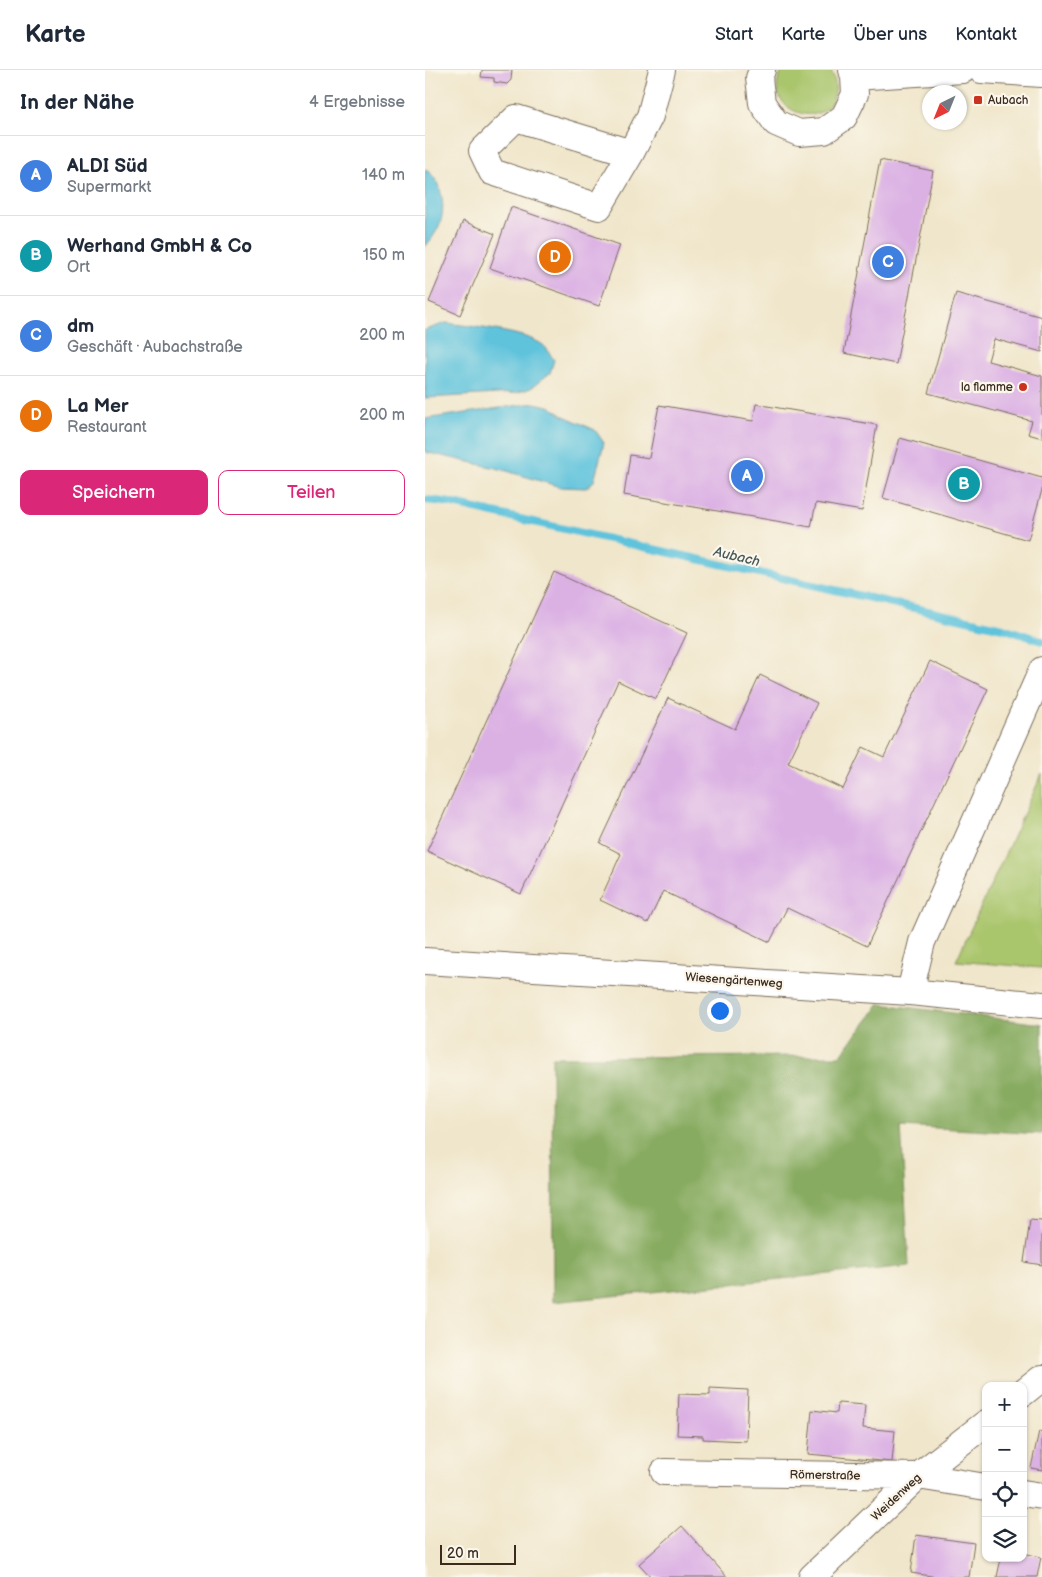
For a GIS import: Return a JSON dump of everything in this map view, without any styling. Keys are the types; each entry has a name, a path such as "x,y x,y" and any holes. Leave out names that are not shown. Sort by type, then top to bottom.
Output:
{"street":[{"path":"631,153 516,118 482,151 492,172 599,207 631,153 650,116 662,70"},
{"path":"759,71 762,103 776,123 799,133 824,131 844,116 855,94 853,74 963,70"},
{"path":"981,70 1042,74"},
{"path":"910,992 922,942 1040,674"},
{"name":"Wiesengärtenweg","path":"425,961 910,992 1042,1005"},
{"path":"1027,1390 1042,1378"},
{"name":"Weidenweg","path":"811,1577 918,1476 982,1426"},
{"name":"Römerstraße","path":"664,1472 918,1476 982,1486"},
{"path":"1027,1494 1042,1496"}],"green space":[{"path":"783,70 830,70 834,77 835,92 829,105 820,112 808,114 796,112 786,105 779,96 777,84"},
{"path":"1042,774 1042,968 956,961"},
{"path":"880,1004 1042,1024 1042,1134 901,1126 909,1266 553,1302 552,1057 840,1056"}],"water":[{"path":"425,169 435,178 441,192 443,206 439,227 425,247"},
{"path":"446,323 496,330 535,340 544,346 554,360 550,373 531,388 516,393 425,398 425,330"},
{"path":"534,403 549,406 564,416 595,430 604,443 594,481 586,488 561,487 500,469 425,452 425,419"}],"building":[{"path":"482,70 512,70 511,80 507,84 494,82 494,78 481,77"},
{"path":"880,160 933,171 896,364 844,353"},
{"path":"511,207 620,245 599,306 490,268"},
{"path":"463,221 495,234 460,315 429,302"},
{"path":"956,293 1042,317 1042,352 994,339 988,361 1042,376 1042,438 1028,434 1032,421 928,393"},
{"path":"756,404 877,425 862,511 816,503 811,527 624,495 630,455 649,458 659,405 753,421"},
{"path":"900,438 1042,478 1042,490 1028,540 883,498"},
{"path":"554,572 687,633 656,699 618,681 521,894 427,851"},
{"path":"930,661 988,689 867,946 787,908 770,942 663,891 648,923 600,900 621,854 600,843 668,698 735,729 760,675 817,703 788,763 843,789 863,747 884,757"},
{"path":"1030,1220 1042,1221 1042,1265 1024,1262"},
{"path":"710,1388 748,1390 746,1441 703,1439 703,1436 677,1435 679,1394 710,1395"},
{"path":"838,1403 865,1405 863,1428 895,1431 892,1462 808,1454 812,1410 837,1413"},
{"path":"1039,1431 1042,1432 1042,1470 1031,1468"},
{"path":"682,1526 727,1577 651,1577 639,1564"},
{"path":"916,1535 974,1543 969,1577 938,1577 911,1573"},
{"path":"1027,1554 1041,1557 1037,1577 997,1577 1000,1562 1027,1562"}],"waterway":[{"name":"Aubach","path":"425,500 445,502 1003,628 1042,641"}],"place":[{"name":"Aubach","path":"978,100"},
{"name":"La Mer","path":"555,257"},
{"name":"dm","path":"888,262"},
{"name":"la flamme","path":"1023,387"},
{"name":"ALDI Süd","path":"747,476"},
{"name":"Werhand GmbH & Co","path":"964,484"}]}
